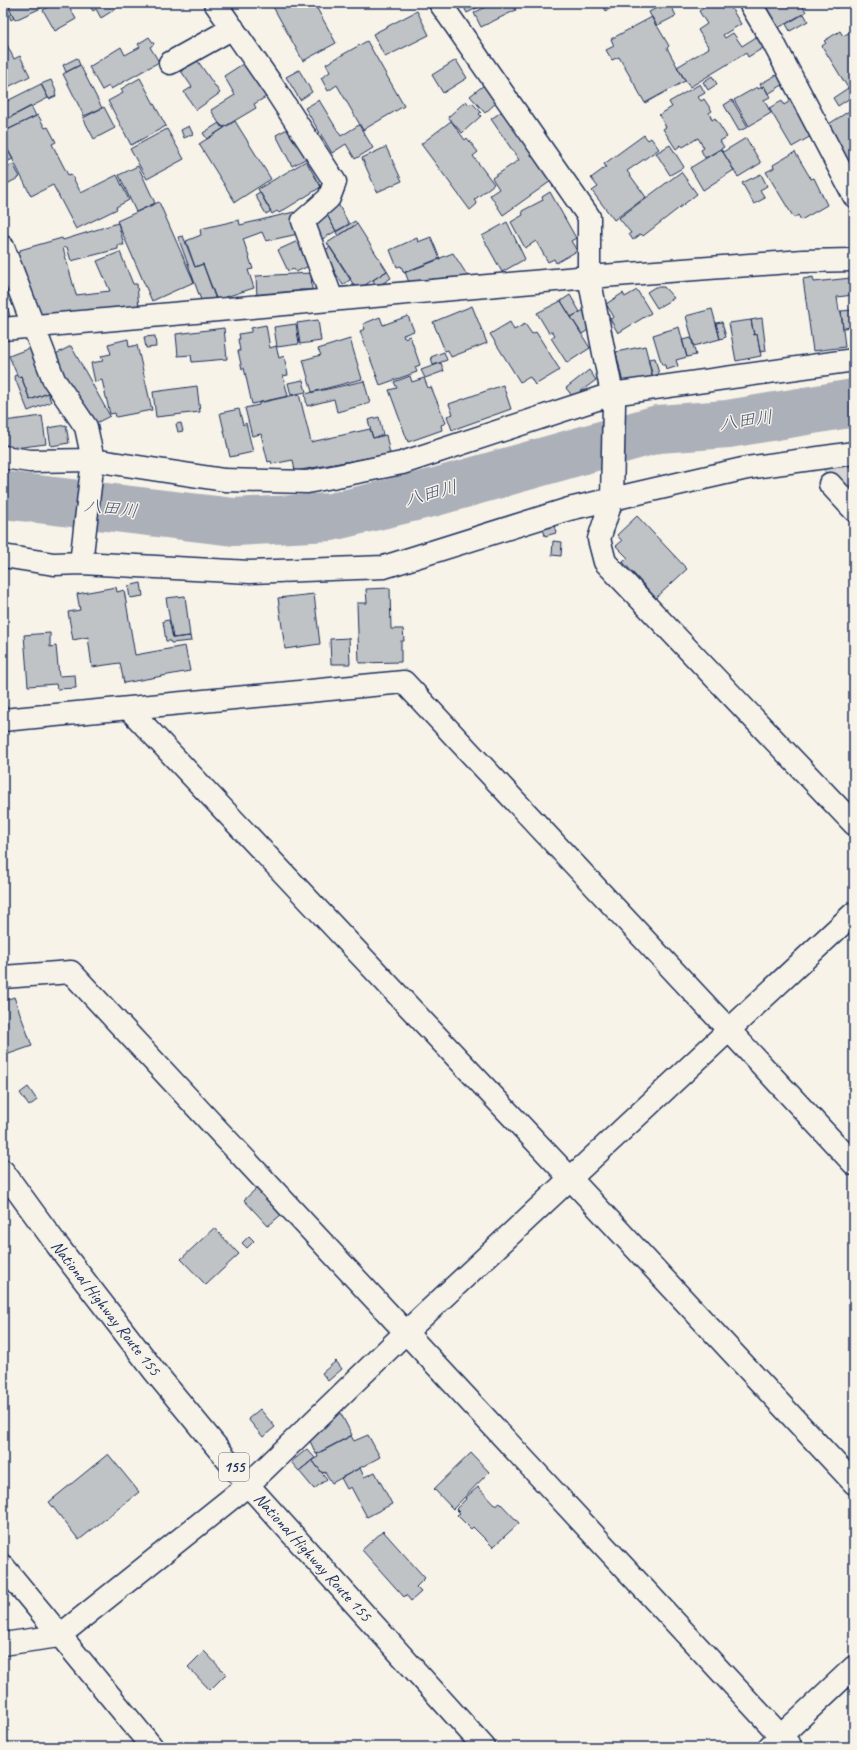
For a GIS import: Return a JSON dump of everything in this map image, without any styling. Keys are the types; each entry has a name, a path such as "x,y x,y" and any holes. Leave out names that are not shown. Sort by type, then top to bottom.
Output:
{"main road":[{"path":"215,3 335,182 329,198 303,221 332,299"},
{"path":"440,3 589,217 589,277 613,399 612,496 599,539 605,562 854,824"},
{"path":"750,3 772,40 854,196"},
{"path":"170,63 232,28"},
{"path":"3,247 32,326 54,380 86,427 92,466 81,563"},
{"path":"3,329 589,277 803,261 854,260"},
{"path":"3,457 224,480 307,482 402,463 613,399 854,360"},
{"path":"3,556 54,564 81,563 250,572 384,567 612,496 747,468 854,453"},
{"path":"830,484 854,510"},
{"path":"3,720 404,682 854,1164"},
{"path":"129,709 570,1178 854,1484"},
{"path":"3,1644 59,1636 248,1485 405,1333 854,913"},
{"path":"3,977 71,972 405,1333 780,1743 854,1667"},
{"name":"National Highway Route 155","path":"3,1171 56,1245 155,1372 248,1485 484,1747"},
{"path":"3,1566 59,1636 152,1747"}],"green space":[{"path":"854,460 854,503 820,466"}],"building":[{"path":"7,3 52,3 15,20"},
{"path":"56,3 67,3 76,19 55,31 43,10"},
{"path":"88,3 125,3 101,18 96,9 93,11"},
{"path":"271,3 314,3 336,43 303,61"},
{"path":"462,3 486,3 467,13"},
{"path":"493,3 512,3 516,10 481,27 474,13"},
{"path":"601,3 621,3 606,11"},
{"path":"666,3 670,3 676,16 656,26 649,12"},
{"path":"711,3 728,3 741,24 723,35 725,38 733,33 742,46 761,34 768,45 748,57 746,53 690,87 677,67 709,48 698,30 707,24 699,11"},
{"path":"764,3 801,3 806,12 778,28"},
{"path":"833,3 845,3 836,8"},
{"path":"854,4 854,17 849,7"},
{"path":"10,9 14,18 11,20 7,10"},
{"path":"417,11 429,35 385,57 373,34"},
{"path":"804,14 808,21 790,31 786,24"},
{"path":"652,17 669,46 667,48 685,81 645,103 619,57 612,60 606,50 614,46 611,39"},
{"path":"854,30 853,96 822,46 826,43 824,41 840,31 843,36"},
{"path":"149,37 154,44 150,47 159,62 111,89 109,86 102,90 89,67 121,47 125,55 140,47 138,44"},
{"path":"367,41 404,106 363,130 337,85 328,91 321,78 330,72 326,64"},
{"path":"6,43 14,59 20,56 30,76 8,87 7,84 3,86 3,44"},
{"path":"77,58 80,65 66,72 63,65"},
{"path":"197,60 220,93 196,110 184,92 192,87 181,71"},
{"path":"249,60 271,94 254,104 256,108 224,127 221,127 211,110 235,95 224,76"},
{"path":"456,60 467,78 443,93 432,75"},
{"path":"80,65 102,108 84,116 63,74"},
{"path":"299,70 312,92 300,100 286,77"},
{"path":"778,74 784,84 768,94 764,86 762,88 760,84"},
{"path":"712,76 717,84 708,90 703,82"},
{"path":"140,78 166,126 131,145 108,101 123,93 121,89"},
{"path":"51,80 56,91 56,96 49,99 41,84"},
{"path":"41,84 48,98 3,121 3,103"},
{"path":"700,84 705,93 698,97 701,101 704,99 712,111 709,113 712,120 715,118 727,137 720,141 724,147 705,158 701,150 704,148 698,138 683,147 681,145 676,149 663,129 666,127 659,115 672,107 669,102"},
{"path":"484,85 498,101 485,113 470,96"},
{"path":"764,86 770,97 764,100 771,113 749,126 734,100 757,87 758,89"},
{"path":"848,88 853,96 838,106 833,98"},
{"path":"319,100 341,136 359,125 373,148 355,159 346,144 332,153 305,108"},
{"path":"732,100 748,127 739,131 724,105"},
{"path":"792,100 813,135 792,147 769,108 782,101 784,105"},
{"path":"466,101 469,105 472,103 481,112 479,114 481,116 462,133 448,117"},
{"path":"31,106 36,116 3,132 3,121"},
{"path":"104,107 115,128 94,139 83,118"},
{"path":"854,108 854,173 824,127"},
{"path":"504,110 551,181 503,215 490,195 499,189 492,178 519,160 491,119"},
{"path":"38,115 45,128 48,127 56,142 52,144 68,175 71,174 81,193 117,175 129,200 116,207 117,209 76,229 53,185 31,196 3,140 3,132"},
{"path":"235,121 271,179 235,202 199,144"},
{"path":"451,121 465,140 467,138 478,152 473,156 494,184 474,200 477,204 470,210 421,144"},
{"path":"219,123 224,128 207,139 203,133"},
{"path":"189,126 193,134 184,138 181,130"},
{"path":"293,126 309,157 292,166 276,135"},
{"path":"167,129 184,159 147,179 130,149"},
{"path":"644,135 648,140 651,138 659,149 627,171 646,197 614,220 592,191 598,187 591,178 606,167 604,164"},
{"path":"746,138 761,163 738,177 723,152"},
{"path":"670,145 684,167 670,175 656,153"},
{"path":"386,147 402,181 377,192 362,158"},
{"path":"7,149 13,159 6,162 3,151"},
{"path":"721,149 734,170 703,190 690,168"},
{"path":"795,152 811,179 814,178 827,205 801,220 798,215 794,218 766,172 774,168 773,165"},
{"path":"306,161 321,187 279,213 277,211 272,214 258,189"},
{"path":"13,164 20,177 7,184 3,177 3,169"},
{"path":"138,166 155,203 136,212 119,175"},
{"path":"681,172 697,194 643,236 641,234 633,240 629,234 631,233 619,218"},
{"path":"761,174 767,186 760,190 765,198 754,204 742,183"},
{"path":"260,192 271,211 266,214 255,195"},
{"path":"550,192 576,238 571,241 577,251 556,263 554,259 548,262 536,241 525,248 511,222 523,215 522,211 543,200 542,197"},
{"path":"159,202 194,282 152,301 117,221"},
{"path":"337,202 349,224 336,231 326,213"},
{"path":"294,212 298,234 266,241 262,232 243,239 253,269 248,270 254,288 216,300 203,264 195,267 186,241 201,235 200,229 239,220 240,225"},
{"path":"326,213 336,231 319,241 309,223"},
{"path":"355,221 357,224 338,236 336,232"},
{"path":"507,222 525,259 502,272 482,236"},
{"path":"118,223 124,245 118,245 118,249 71,261 67,247 63,248 76,295 110,291 97,261 120,252 133,284 137,284 139,310 31,316 15,254 20,252 20,250 62,238 63,240"},
{"path":"357,224 387,271 357,290 327,243"},
{"path":"183,236 195,267 203,264 216,298 202,303 178,237"},
{"path":"431,237 440,259 404,273 401,266 397,267 390,250 417,238 418,242"},
{"path":"300,240 311,265 296,272 294,269 288,271 278,250"},
{"path":"330,247 351,279 343,285 322,252"},
{"path":"453,253 469,278 410,285 405,272"},
{"path":"387,271 391,278 377,287 373,280"},
{"path":"311,273 312,290 299,290 299,295 257,297 256,276"},
{"path":"813,277 814,282 851,278 853,295 837,297 839,311 841,311 845,347 813,351 803,279"},
{"path":"655,287 664,287 674,298 657,308 647,292"},
{"path":"637,290 651,313 618,333 610,319 614,317 606,304 623,293 625,297"},
{"path":"3,291 10,317 3,318"},
{"path":"570,295 580,312 571,317 561,301"},
{"path":"561,301 590,348 567,363 551,338 555,335 552,331 549,333 537,313"},
{"path":"472,306 487,343 451,357 448,350 445,351 433,322"},
{"path":"712,309 720,339 694,346 686,316"},
{"path":"584,310 594,326 582,334 571,317"},
{"path":"853,310 854,327 843,328 841,311"},
{"path":"408,316 414,331 403,335 404,338 410,336 420,365 415,367 417,372 380,385 360,331 365,329 363,324 380,317 383,325"},
{"path":"762,318 766,351 760,352 757,334 754,335 751,320"},
{"path":"318,320 321,341 300,344 297,323"},
{"path":"751,320 754,335 757,334 761,356 736,361 729,323"},
{"path":"510,322 514,330 525,324 532,334 536,332 560,370 535,385 530,377 520,382 490,334"},
{"path":"722,322 726,337 720,339 716,323"},
{"path":"296,324 299,344 277,347 274,327"},
{"path":"266,325 270,348 276,346 279,358 284,356 288,375 283,376 288,396 252,404 244,368 242,369 238,351 240,351 238,339 240,339 239,334 251,332 251,328"},
{"path":"679,327 687,357 676,360 678,366 666,370 665,365 662,365 653,335"},
{"path":"224,328 227,359 192,362 191,355 178,356 176,334"},
{"path":"155,336 156,347 146,348 144,337"},
{"path":"691,338 696,355 687,357 682,340"},
{"path":"128,339 129,347 137,345 152,410 116,417 115,413 110,414 102,380 95,382 91,363 103,361 101,356 111,354 108,344"},
{"path":"350,339 362,379 312,392 303,360 321,355 318,349"},
{"path":"71,346 110,416 90,426 50,357"},
{"path":"645,346 653,377 623,383 616,352"},
{"path":"30,348 48,393 30,400 21,376 18,377 9,356"},
{"path":"444,352 447,360 433,365 431,357"},
{"path":"655,358 659,374 652,376 648,359"},
{"path":"441,363 444,371 425,378 421,370"},
{"path":"589,370 596,380 573,397 566,388"},
{"path":"16,375 18,377 21,376 30,400 48,393 51,402 28,411 14,376"},
{"path":"410,376 412,382 424,378 428,388 431,387 446,423 441,425 442,430 408,442 389,390 397,388 394,382"},
{"path":"303,380 306,392 291,395 288,383"},
{"path":"364,381 370,403 337,412 334,399 307,406 305,394"},
{"path":"503,385 511,409 452,430 447,416 453,414 449,404"},
{"path":"197,386 200,412 156,417 153,392"},
{"path":"299,394 311,442 370,429 373,438 386,435 390,454 295,471 293,460 272,464 271,461 268,462 261,434 252,436 245,408 259,405 259,403"},
{"path":"239,409 243,425 246,423 253,452 230,457 220,413"},
{"path":"42,416 46,444 7,449 7,445 3,445 4,421"},
{"path":"379,417 383,435 373,438 368,420"},
{"path":"181,423 183,431 178,432 176,424"},
{"path":"66,425 69,443 51,446 48,428"},
{"path":"637,516 687,569 656,598 623,562 628,558 616,546 622,541 617,535"},
{"path":"554,525 556,533 545,536 543,528"},
{"path":"553,541 562,542 561,556 552,555"},
{"path":"141,583 143,596 130,598 128,586"},
{"path":"116,587 117,592 124,590 135,655 185,646 190,671 124,683 120,663 92,667 88,637 73,640 68,612 80,610 77,594"},
{"path":"390,588 391,629 403,629 404,641 401,641 401,662 359,663 357,603 367,603 366,589"},
{"path":"314,594 320,644 285,649 278,598"},
{"path":"185,596 190,636 173,638 166,598"},
{"path":"169,620 173,638 190,636 191,641 171,643 170,641 166,641 163,621"},
{"path":"50,633 50,647 56,646 59,676 75,675 76,688 57,689 56,684 28,686 24,635"},
{"path":"349,638 350,664 331,664 330,639"},
{"path":"14,997 32,1046 3,1056 3,1001"},
{"path":"28,1087 37,1100 29,1106 20,1093"},
{"path":"258,1187 283,1213 268,1226 244,1200"},
{"path":"214,1228 239,1254 206,1285 181,1259"},
{"path":"249,1236 254,1241 247,1248 242,1243"},
{"path":"336,1361 342,1369 328,1381 322,1373"},
{"path":"260,1409 275,1427 263,1437 248,1419"},
{"path":"340,1412 352,1435 316,1454 310,1441"},
{"path":"368,1435 380,1457 332,1483 325,1472 322,1473 312,1460 318,1457 317,1454 351,1436 354,1441"},
{"path":"307,1449 315,1458 299,1471 291,1462"},
{"path":"471,1453 489,1472 453,1509 434,1489"},
{"path":"108,1454 139,1492 79,1540 49,1502"},
{"path":"312,1460 327,1479 314,1489 299,1471"},
{"path":"360,1468 364,1477 375,1472 392,1504 367,1517 351,1487 347,1489 341,1478"},
{"path":"478,1487 496,1506 500,1503 519,1523 493,1547 473,1527 471,1529 457,1515 460,1513 456,1509 466,1499 465,1498"},
{"path":"383,1531 425,1578 416,1587 421,1592 411,1601 406,1595 404,1597 362,1550"},
{"path":"204,1651 226,1674 210,1690 188,1667"}],"waterway":[{"name":"八田川","path":"3,495 234,522 331,517 432,493 658,429 728,424 854,403"}]}
